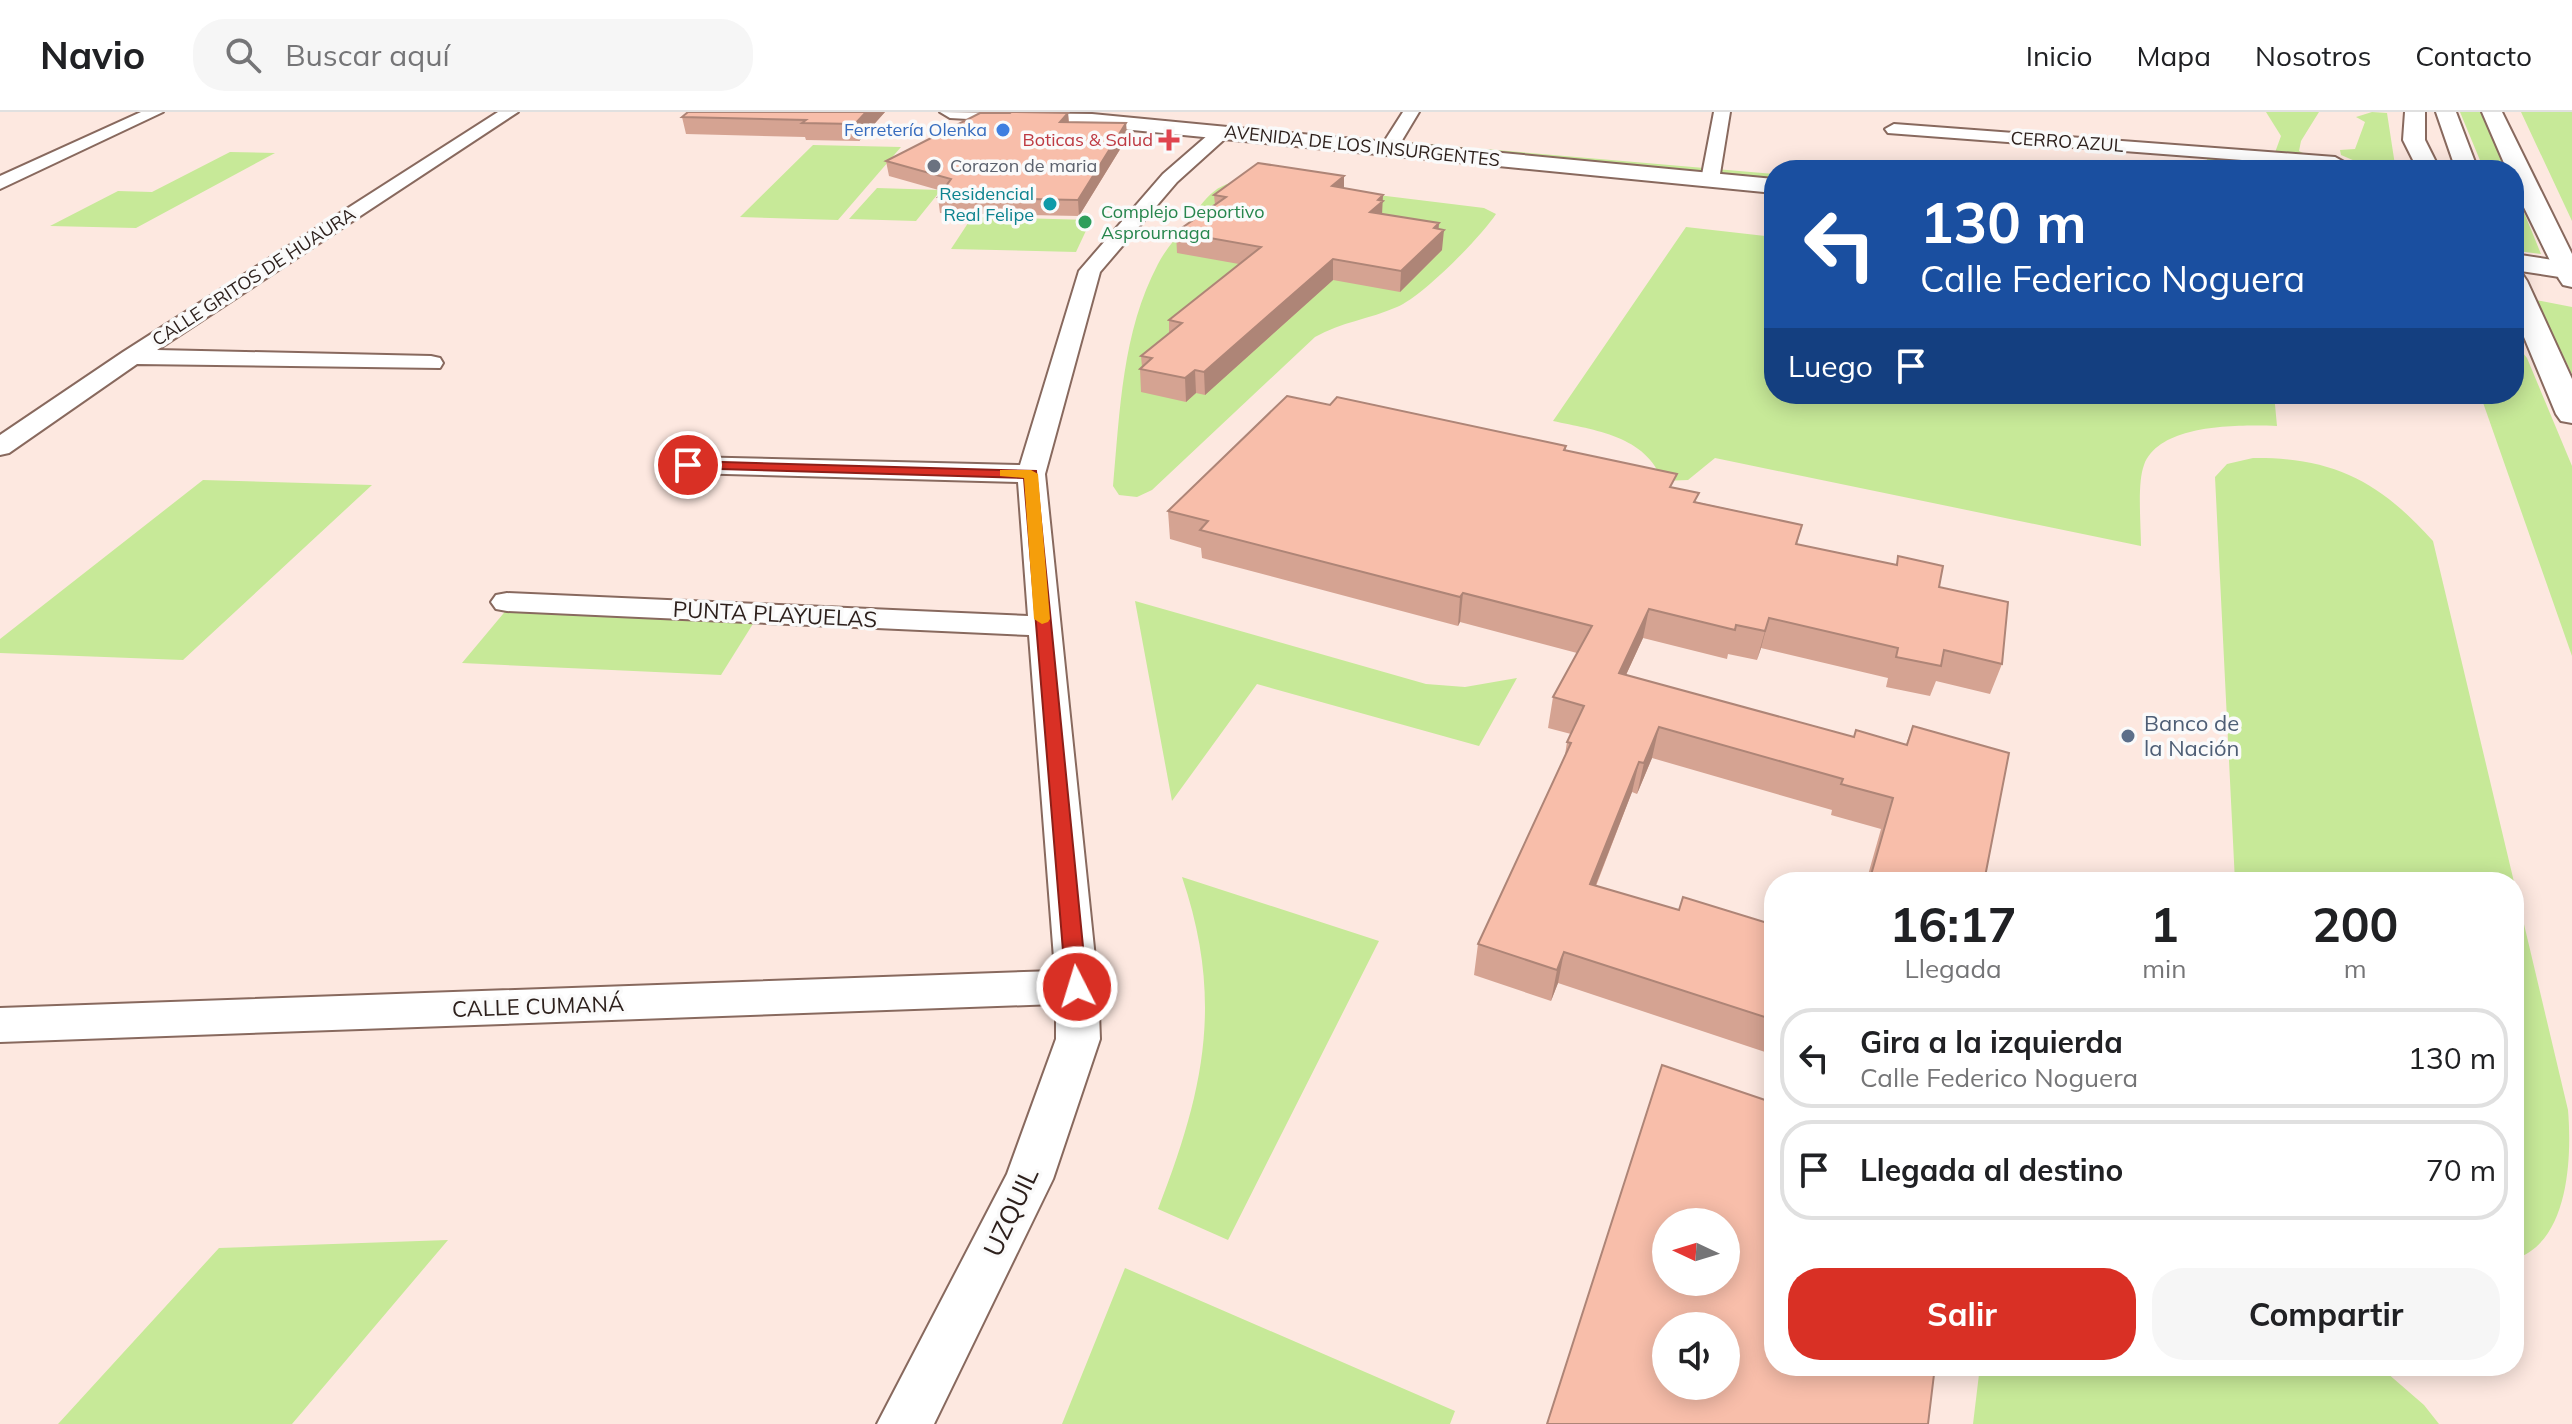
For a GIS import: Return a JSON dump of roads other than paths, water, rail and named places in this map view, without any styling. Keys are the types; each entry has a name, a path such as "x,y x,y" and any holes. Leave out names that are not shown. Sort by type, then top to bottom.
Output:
{"main road":[{"name":"AVENIDA DE LOS INSURGENTES","path":"950,112 1235,121"},
{"name":"AVENIDA DE LOS INSURGENTES","path":"1136,112 1711,173 1764,184"},
{"path":"2415,112 2414,140 2424,160"},
{"path":"2446,112 2463,160"},
{"path":"2492,112 2515,160"},
{"name":"AVENIDA DE LOS INSURGENTES","path":"1711,173 1764,171"},
{"path":"2524,179 2571,278"},
{"path":"2524,265 2571,278"},
{"path":"2524,281 2571,278"},
{"path":"2524,305 2572,414"},
{"path":"2524,333 2547,359"}],"street":[{"path":"2,182 155,112"},
{"name":"CALLE GRITOS DE HUAURA","path":"0,447 131,357 510,112"},
{"path":"1393,141 1411,112"},
{"path":"1711,173 1722,112"},
{"path":"688,465 1031,474 1090,271 1170,178 1235,121"},
{"name":"CERRO AZUL","path":"1894,129 2308,160"},
{"path":"131,357 431,363"},
{"name":"UZQUIL","path":"905,1424 1029,1179 1078,1039 1077,987 1031,474"},
{"name":"PUNTA PLAYUELAS","path":"507,602 1043,626"},
{"name":"CALLE CUMANÁ","path":"0,1025 1077,987"}],"place":[{"name":"Ferretería Olenka","path":"1003,130"},
{"name":"Boticas & Salud","path":"1169,140"},
{"name":"Corazon de maria","path":"934,166"},
{"name":"Residencial Real Felipe","path":"1050,204"},
{"name":"Complejo Deportivo Asprournaga","path":"1085,222"},
{"name":"Banco de la Nación","path":"2128,736"}]}
